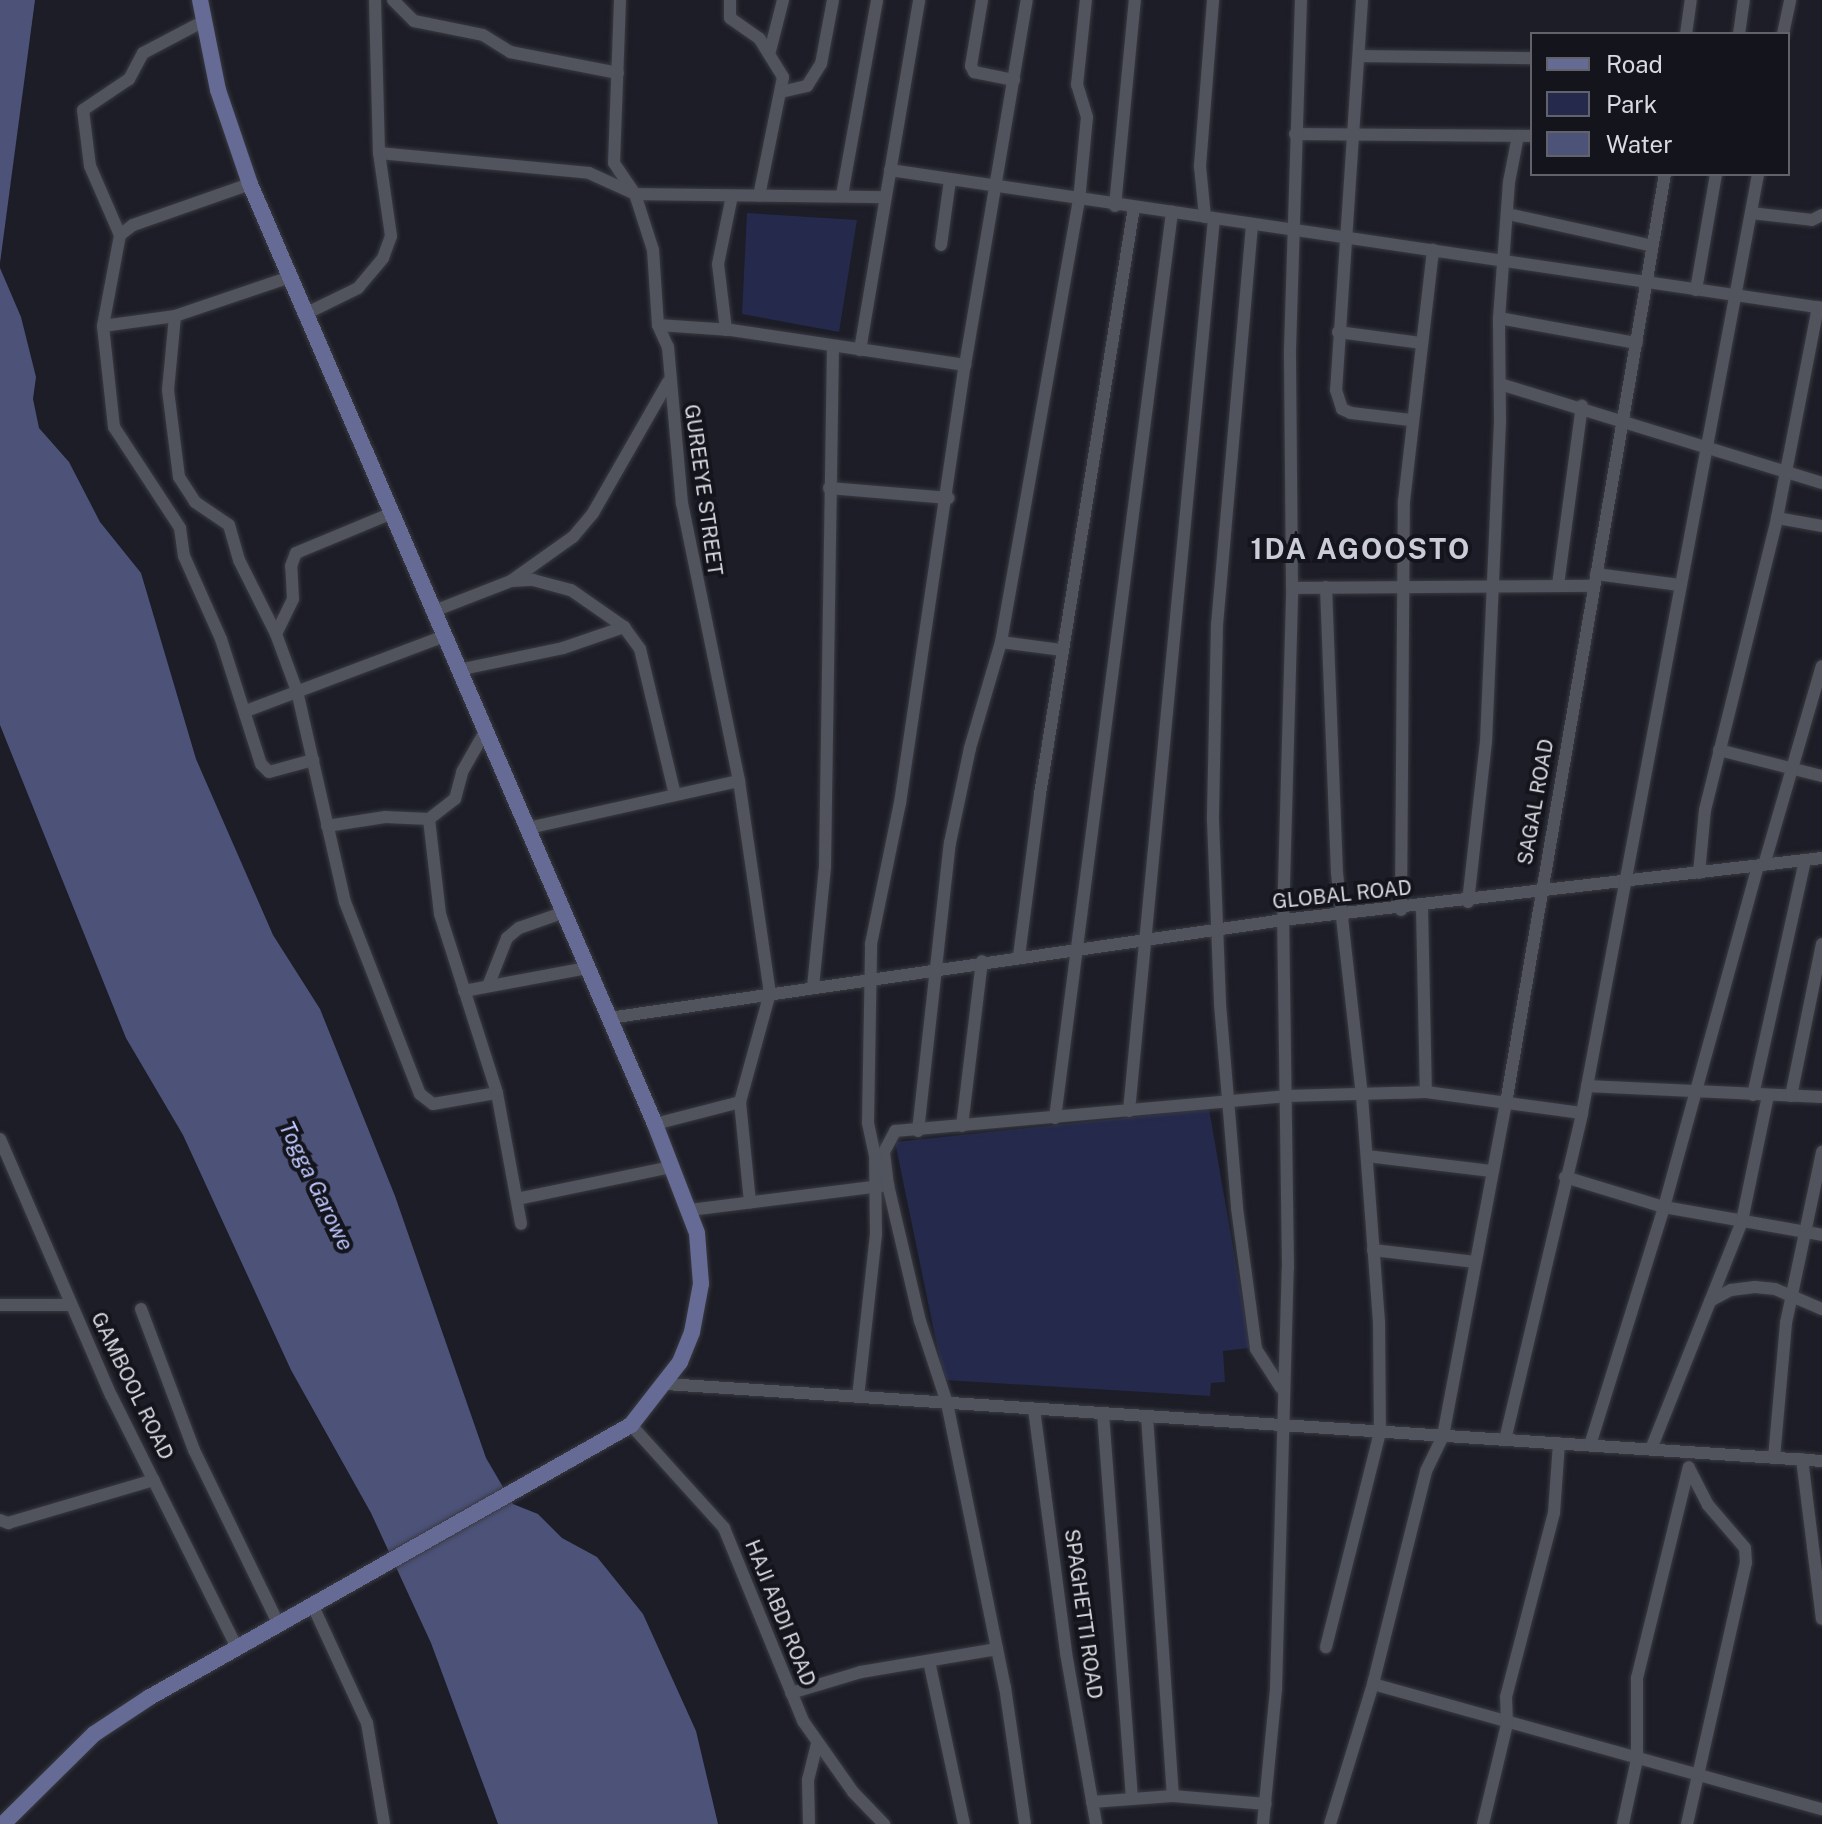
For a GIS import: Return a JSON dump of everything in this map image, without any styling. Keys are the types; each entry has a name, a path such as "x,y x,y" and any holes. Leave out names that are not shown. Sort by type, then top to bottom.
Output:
{"main road":[{"path":"3,1824 94,1734 236,1646 631,1425 666,1384 699,1308 701,1255 690,1210 565,912 250,184 218,90 200,0"}],"street":[{"path":"305,314 358,288 383,258 391,236 379,153 375,0"},
{"path":"393,0 414,21 483,35 510,52 618,73"},
{"name":"GUREEYE STREET","path":"620,0 614,163 635,194 653,250 658,325 668,347 668,382 682,503 739,781 770,993"},
{"path":"730,0 730,18 770,51 783,77 759,196"},
{"path":"770,51 783,0"},
{"path":"781,92 807,86 821,64 833,0"},
{"path":"842,195 877,0"},
{"path":"860,350 919,0"},
{"path":"982,0 971,66 974,72 1014,80"},
{"path":"1025,1824 997,1649 947,1403 920,1321 882,1186 868,1123 868,977 949,498 965,365 1027,0"},
{"path":"918,1131 950,843 970,748 1001,642 1079,201 1087,117 1077,85 1086,0"},
{"path":"1115,206 1135,0"},
{"path":"1129,1111 1209,218 1200,166 1213,0"},
{"path":"1263,1824 1276,1689 1281,1388 1288,1268 1283,920 1292,588 1293,231 1301,0"},
{"path":"1362,0 1362,56 1338,332 1336,390 1342,409 1411,420"},
{"path":"1686,32 1691,0"},
{"path":"1739,32 1744,0"},
{"path":"1783,32 1790,0"},
{"path":"204,21 143,53 129,79 83,110 90,166 120,235 103,326 114,427 180,528 184,556 246,711 264,769 313,760"},
{"path":"1362,56 1530,58"},
{"path":"1295,134 1530,136"},
{"path":"1468,902 1486,742 1500,384 1499,318 1518,136"},
{"path":"379,153 589,173 635,194 885,197"},
{"path":"890,170 997,185 1079,201 1347,236 1647,285 1738,293 1820,308 1782,472 1777,518 1705,810 1699,873"},
{"name":"SAGAL ROAD","path":"1330,1824 1373,1684 1426,1471 1443,1436 1506,1103 1665,176"},
{"path":"1696,290 1716,176"},
{"path":"1505,1440 1582,1113 1679,585 1710,452 1758,176"},
{"path":"941,245 950,180"},
{"path":"120,235 133,225 250,184"},
{"path":"726,330 718,264 732,196"},
{"path":"1019,956 1062,650 1134,207"},
{"path":"1055,1118 1074,950 1172,212"},
{"path":"1751,213 1812,220 1822,215"},
{"path":"1508,214 1653,246"},
{"path":"1252,225 1217,624 1213,820 1226,1102 1256,1349 1281,1388"},
{"path":"1401,910 1401,586 1411,420 1433,250"},
{"path":"103,326 175,316 290,277"},
{"path":"175,316 168,390 179,477 195,502 229,525 239,560 276,634 297,691 345,902 420,1094 433,1104 497,1093"},
{"path":"1499,318 1637,343"},
{"path":"658,325 726,330 965,365"},
{"path":"1338,332 1422,343"},
{"path":"813,987 825,866 833,346"},
{"path":"434,611 511,581 564,545 593,513 668,382"},
{"path":"1500,384 1582,406 1710,452 1822,483"},
{"path":"1558,585 1582,406"},
{"path":"829,488 949,498"},
{"path":"276,634 293,599 291,566 296,553 392,513"},
{"path":"1777,518 1822,526"},
{"path":"511,581 533,580 571,590 624,627 640,649 674,791"},
{"path":"1292,588 1558,585 1595,580 1679,585"},
{"path":"1326,587 1343,915 1367,1156 1380,1432 1326,1647"},
{"path":"458,670 563,648 624,627"},
{"path":"246,711 445,636"},
{"path":"1001,642 1062,650"},
{"path":"1590,1445 1664,1207 1761,866 1822,666"},
{"path":"327,826 385,817 429,819 455,799 462,772 486,730"},
{"path":"1719,750 1822,776"},
{"path":"528,828 674,791 739,781"},
{"path":"429,819 440,914 497,1093 521,1224"},
{"name":"GLOBAL ROAD","path":"609,1018 937,966 1283,920 1401,910 1822,858"},
{"path":"1753,1095 1805,860"},
{"path":"1422,907 1426,1092"},
{"path":"488,986 507,938 519,928 565,912"},
{"path":"1791,1096 1822,944"},
{"path":"962,1126 982,961"},
{"path":"464,991 587,968"},
{"path":"750,1203 740,1102 770,993"},
{"path":"1587,1086 1696,1094 1822,1097"},
{"path":"858,1397 886,1139 895,1131 1287,1096 1426,1092 1582,1113"},
{"path":"1651,1449 1742,1221 1768,1096"},
{"path":"655,1124 740,1102"},
{"name":"GAMBOOL ROAD","path":"0,1139 71,1305 236,1646"},
{"path":"1774,1458 1792,1296 1822,1152"},
{"path":"1367,1156 1491,1171"},
{"path":"517,1199 672,1167"},
{"path":"1565,1177 1664,1207 1822,1235"},
{"path":"690,1210 882,1186"},
{"path":"1373,1250 1475,1262"},
{"path":"1710,1301 1731,1290 1755,1287 1792,1296 1822,1309"},
{"path":"0,1305 71,1305"},
{"path":"141,1309 194,1450 278,1623"},
{"path":"666,1384 1822,1461"},
{"name":"SPAGHETTI ROAD","path":"1034,1409 1066,1653 1096,1824"},
{"path":"1103,1413 1132,1798"},
{"path":"1147,1416 1173,1796"},
{"name":"HAJI ABDI ROAD","path":"631,1425 724,1528 791,1693 817,1745 884,1824"},
{"path":"1483,1824 1507,1724 1506,1697 1554,1513 1559,1443"},
{"path":"1623,1824 1637,1759 1637,1678 1689,1468 1690,1452"},
{"path":"1802,1459 1822,1619"},
{"path":"1687,1824 1746,1563 1745,1548 1708,1505 1689,1468"},
{"path":"0,1520 8,1523 154,1480"},
{"path":"312,1604 367,1723 384,1824"},
{"path":"791,1693 929,1661 997,1649"},
{"path":"929,1661 964,1824"},
{"path":"1373,1684 1697,1777 1822,1809"},
{"path":"809,1824 808,1780 817,1745"},
{"path":"1092,1802 1173,1796 1266,1804"}],"green space":[{"path":"747,213 857,220 839,332 742,314"},
{"path":"1209,1109 1249,1339 1249,1348 1223,1351 1225,1382 1211,1383 1210,1396 944,1380 895,1142"}],"water":[{"path":"0,0 35,0 0,263"},
{"name":"Togga Garowe","path":"0,268 21,317 36,377 33,399 39,428 69,462 100,522 141,573 196,759 273,935 320,1009 395,1196 486,1458 513,1504 538,1514 562,1538 597,1557 643,1614 696,1731 718,1824 498,1824 431,1643 371,1513 291,1370 183,1135 126,1038 0,725"}],"district":[{"name":"1DA AGOOSTO","path":"1361,549"}]}
